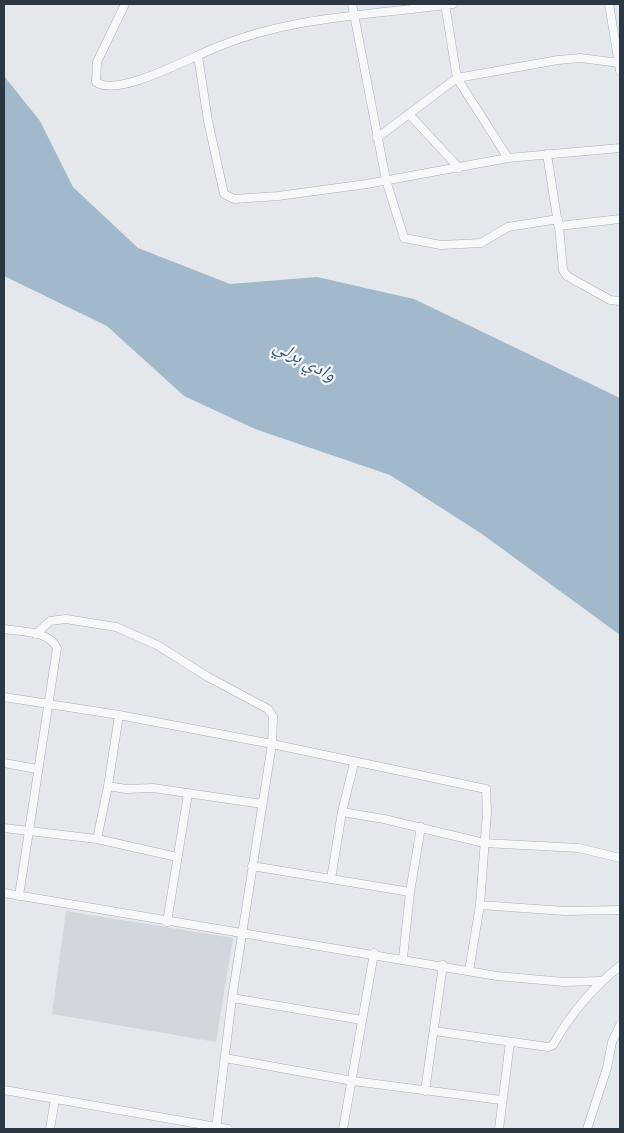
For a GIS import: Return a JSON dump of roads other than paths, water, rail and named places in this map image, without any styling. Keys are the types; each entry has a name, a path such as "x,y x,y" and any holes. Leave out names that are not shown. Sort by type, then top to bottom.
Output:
{"street":[{"path":"125,4 97,62 96,82 103,87 113,87 151,76 216,47 276,27 317,19 448,4 457,78 508,158"},
{"path":"352,4 386,180 404,238 441,245 480,243 508,228 620,219"},
{"path":"377,138 457,78 558,60 580,58 620,66 609,4"},
{"path":"198,56 208,121 224,194 234,199 325,190 508,158 620,148"},
{"path":"409,114 459,168"},
{"path":"547,154 563,270 567,276 620,306"},
{"path":"610,300 620,301"},
{"path":"36,634 50,621 66,618 107,625 151,642 268,710 273,716 272,744 232,998 216,1128"},
{"path":"4,629 47,637 54,642 57,648 19,896"},
{"path":"4,697 119,715 272,744 486,790 480,905 469,971"},
{"path":"96,839 108,786 119,715"},
{"path":"331,879 342,812 354,763"},
{"path":"4,764 37,769"},
{"path":"108,786 126,789 153,788 262,804"},
{"path":"167,922 188,794"},
{"path":"342,812 422,827 484,843 579,848 620,858"},
{"path":"403,958 410,892 422,827"},
{"path":"4,828 96,839 177,856"},
{"path":"252,866 410,892"},
{"path":"4,893 167,922 403,958 469,971 564,982 601,981"},
{"path":"480,905 565,911 620,910"},
{"path":"343,1129 374,954"},
{"path":"426,1091 443,965"},
{"path":"434,1031 553,1046 567,1021 601,981 620,966"},
{"path":"232,998 362,1020"},
{"path":"587,1129 608,1068 614,1037 620,1025"},
{"path":"499,1129 501,1100 510,1042"},
{"path":"225,1058 353,1081 501,1100"},
{"path":"4,1090 228,1129"},
{"path":"50,1129 55,1099"}],"water":[{"name":"وادي برلي","path":"4,76 40,121 73,187 138,248 230,284 317,277 414,299 620,398 620,635 482,534 390,475 255,429 184,396 107,326 4,276"}]}
